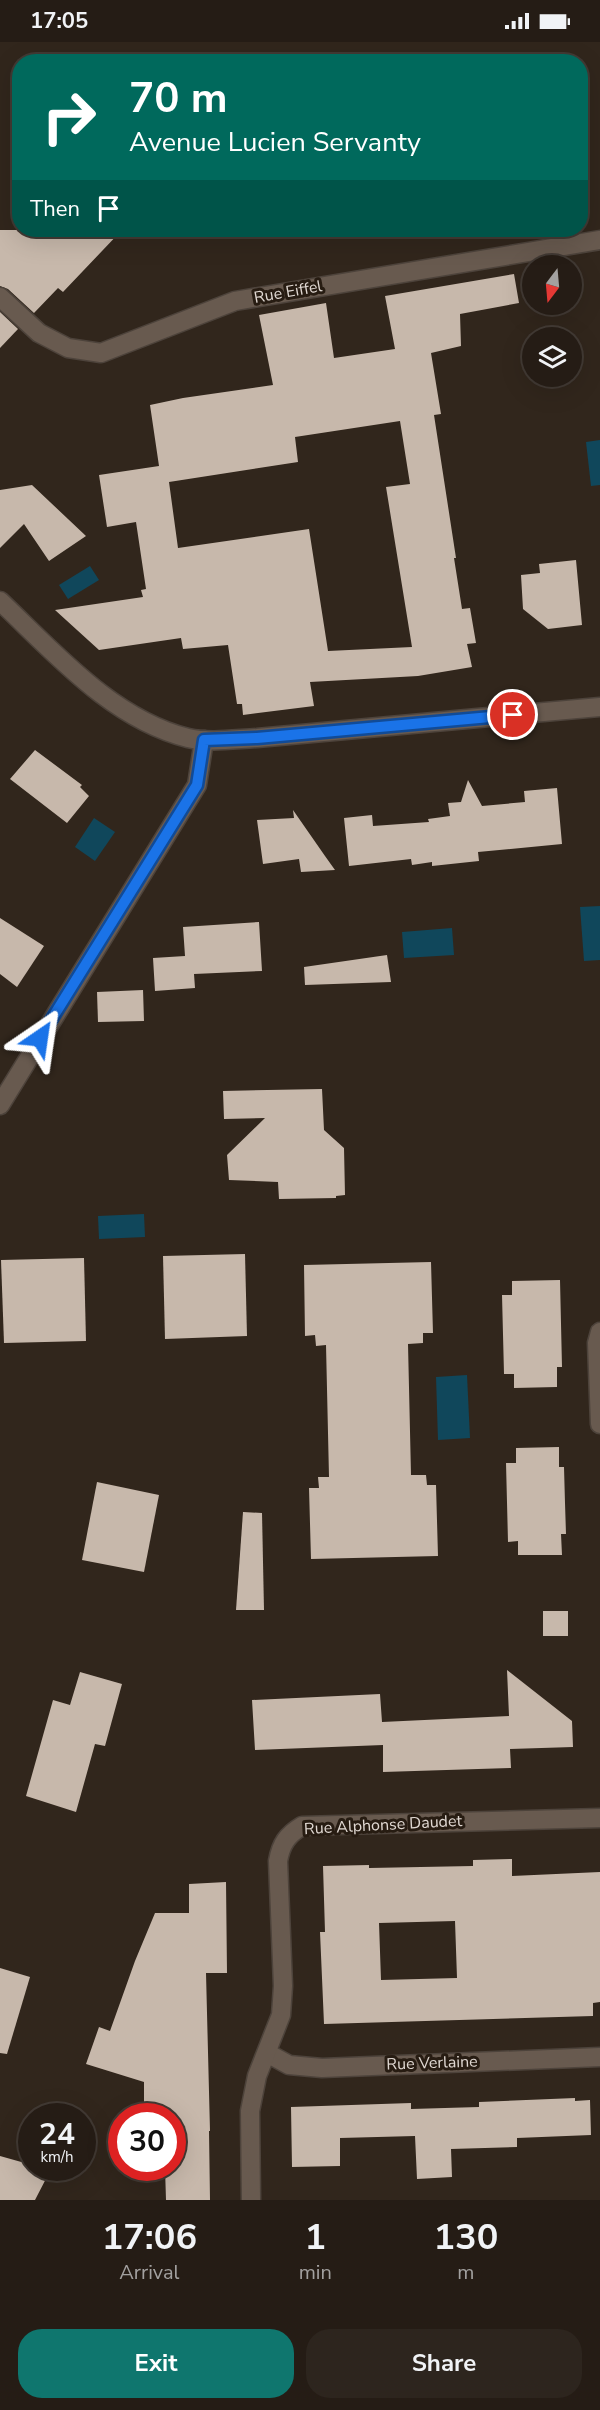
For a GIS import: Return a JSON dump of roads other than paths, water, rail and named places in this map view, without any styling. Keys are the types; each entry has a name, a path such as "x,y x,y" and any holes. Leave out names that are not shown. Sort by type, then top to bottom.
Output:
{"street":[{"name":"Rue Eiffel","path":"0,297 39,333 68,348 101,353 236,301 600,240"},
{"path":"0,601 83,679 116,704 164,730 204,740 257,738 600,707"},
{"path":"0,1105 197,785 204,740"},
{"path":"600,1332 597,1343 600,1424"},
{"name":"Rue Alphonse Daudet","path":"251,2200 250,2111 257,2076 281,2015 284,1986 278,1861 281,1845 291,1833 302,1826 600,1818"},
{"name":"Rue Verlaine","path":"267,2053 289,2065 322,2068 600,2057"}],"water":[{"path":"600,440 600,485 591,486 586,442"},
{"path":"90,566 99,580 68,599 59,585"},
{"path":"94,818 115,832 95,861 75,847"},
{"path":"600,906 600,960 584,961 580,907"},
{"path":"452,928 454,955 404,958 402,932"},
{"path":"144,1214 145,1237 99,1239 98,1216"},
{"path":"467,1375 470,1438 438,1440 436,1377"}]}
